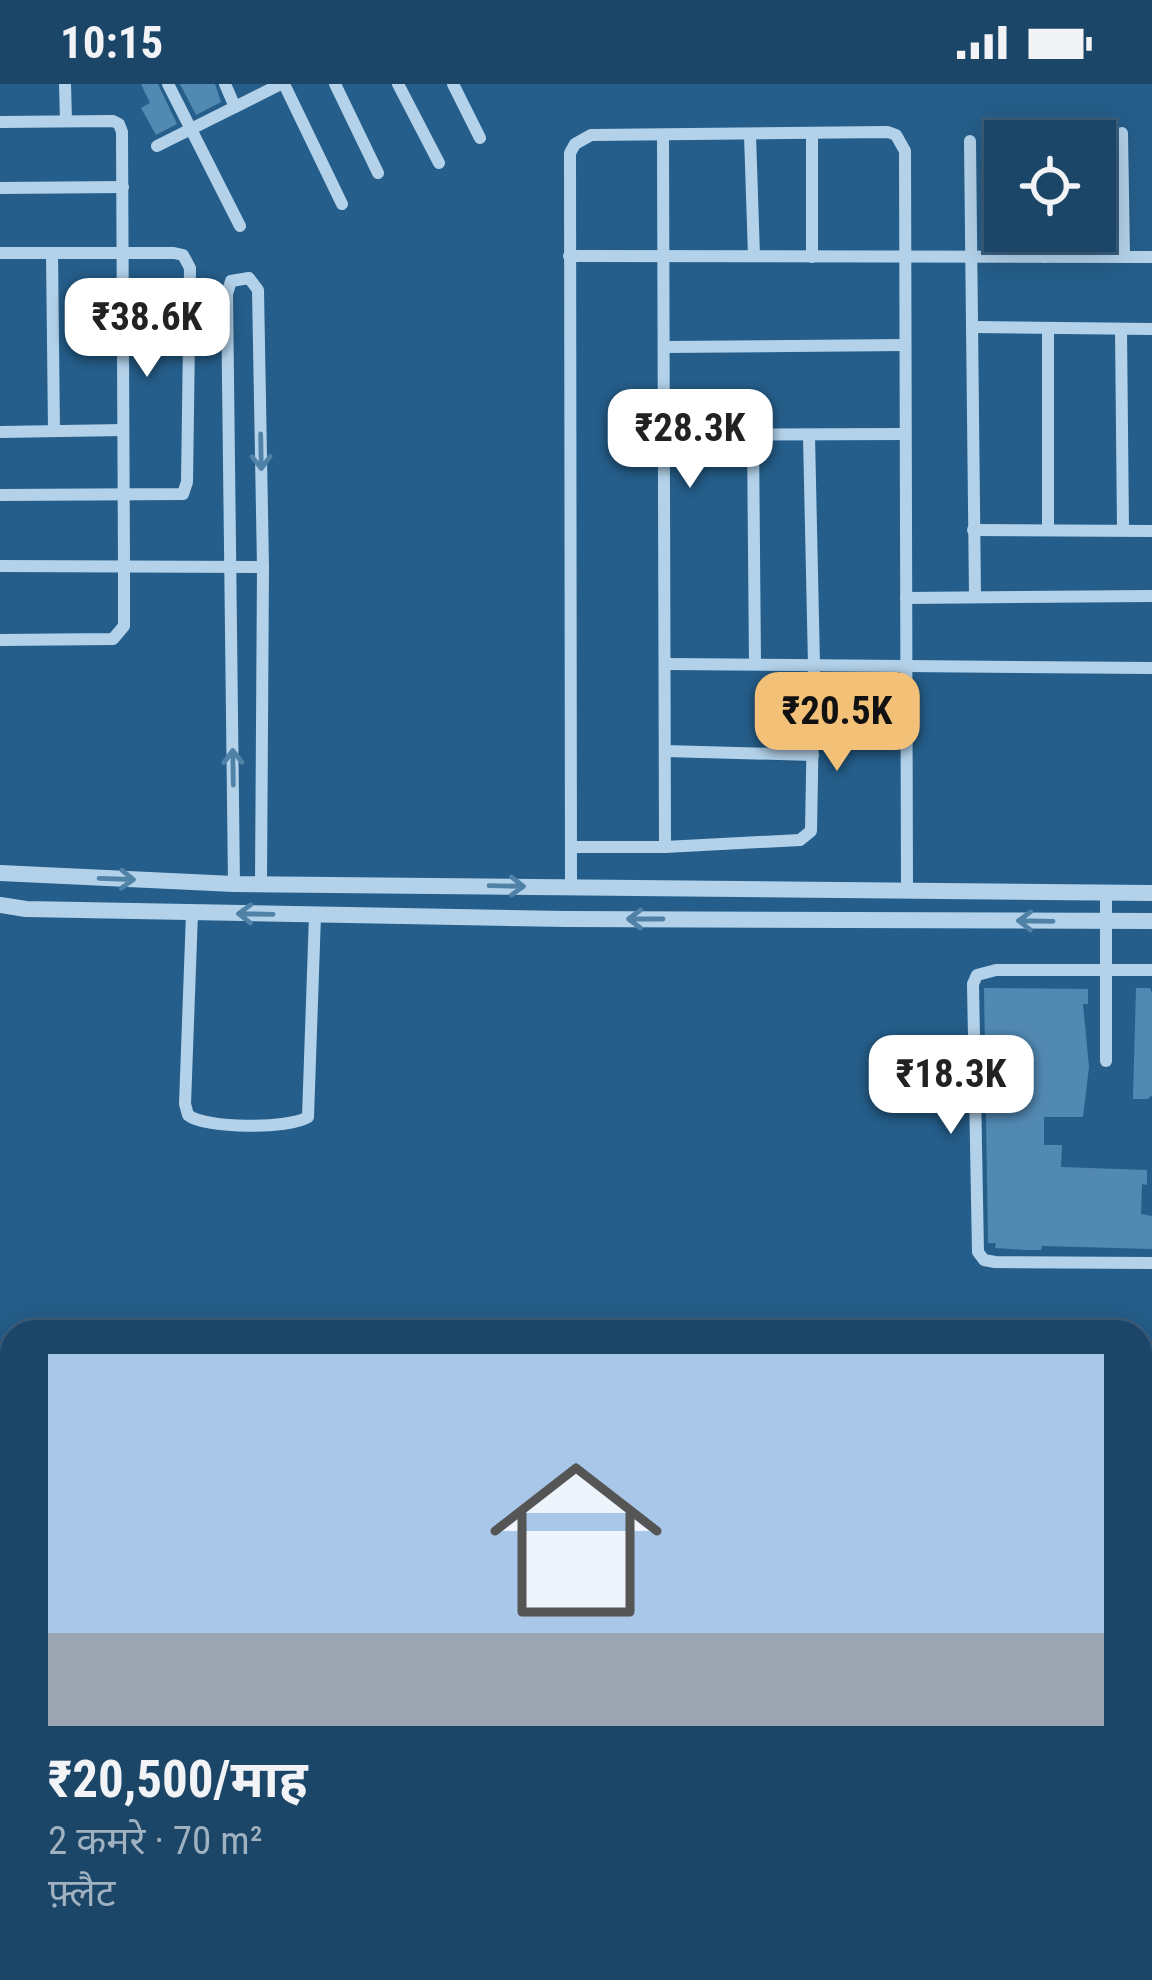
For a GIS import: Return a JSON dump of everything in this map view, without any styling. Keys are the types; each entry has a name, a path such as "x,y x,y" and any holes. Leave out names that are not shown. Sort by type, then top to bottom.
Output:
{"street":[{"path":"65,84 66,121"},
{"path":"168,84 240,226"},
{"path":"225,84 236,107"},
{"path":"157,146 283,84 342,204"},
{"path":"335,84 378,172"},
{"path":"398,84 439,163"},
{"path":"453,84 480,138"},
{"path":"0,122 119,124 122,133 124,496 124,626 113,639 0,640"},
{"path":"572,887 569,164 575,143 591,135 887,132 901,141 904,151 907,892"},
{"path":"1122,133 1124,257"},
{"path":"812,134 812,256"},
{"path":"663,135 665,848"},
{"path":"750,135 754,256"},
{"path":"970,141 975,597"},
{"path":"0,188 122,187"},
{"path":"1045,252 1045,257"},
{"path":"0,253 183,255 190,268 186,490 178,496 0,495"},
{"path":"52,253 54,431"},
{"path":"569,256 1152,257"},
{"path":"234,884 226,294 231,281 249,278 258,290 261,884"},
{"path":"972,327 1152,329"},
{"path":"1048,328 1048,530"},
{"path":"1120,328 1123,530"},
{"path":"665,347 905,345"},
{"path":"0,433 123,430"},
{"path":"666,435 905,434"},
{"path":"753,436 755,664"},
{"path":"571,847 665,848 807,837 813,821 814,665 809,436"},
{"path":"973,530 1152,531"},
{"path":"0,566 262,567"},
{"path":"906,598 1152,596"},
{"path":"665,664 1152,668"},
{"path":"665,751 813,755"},
{"path":"0,873 234,884 1152,893"},
{"path":"1106,893 1106,1061"},
{"path":"0,905 315,915 1152,921"},
{"path":"192,913 185,1104 188,1115 202,1124 294,1124 308,1117 315,915"},
{"path":"1152,970 996,970 977,975 973,984 978,1252 984,1260 994,1262 1152,1263"}],"building":[{"path":"141,84 158,84 177,124 156,135 141,108 150,103"},
{"path":"180,84 215,84 221,102 196,115"},
{"path":"984,988 1088,989 1088,1004 1083,1004 1089,1067 1083,1117 1044,1117 1044,1145 1062,1145 1061,1167 1147,1170 1141,1214 1152,1216 1152,1249 1042,1246 1041,1250 1026,1250 995,1248 996,1243 988,1243"},
{"path":"1136,988 1150,988 1152,993 1152,1095 1148,1099 1133,1099"}]}
